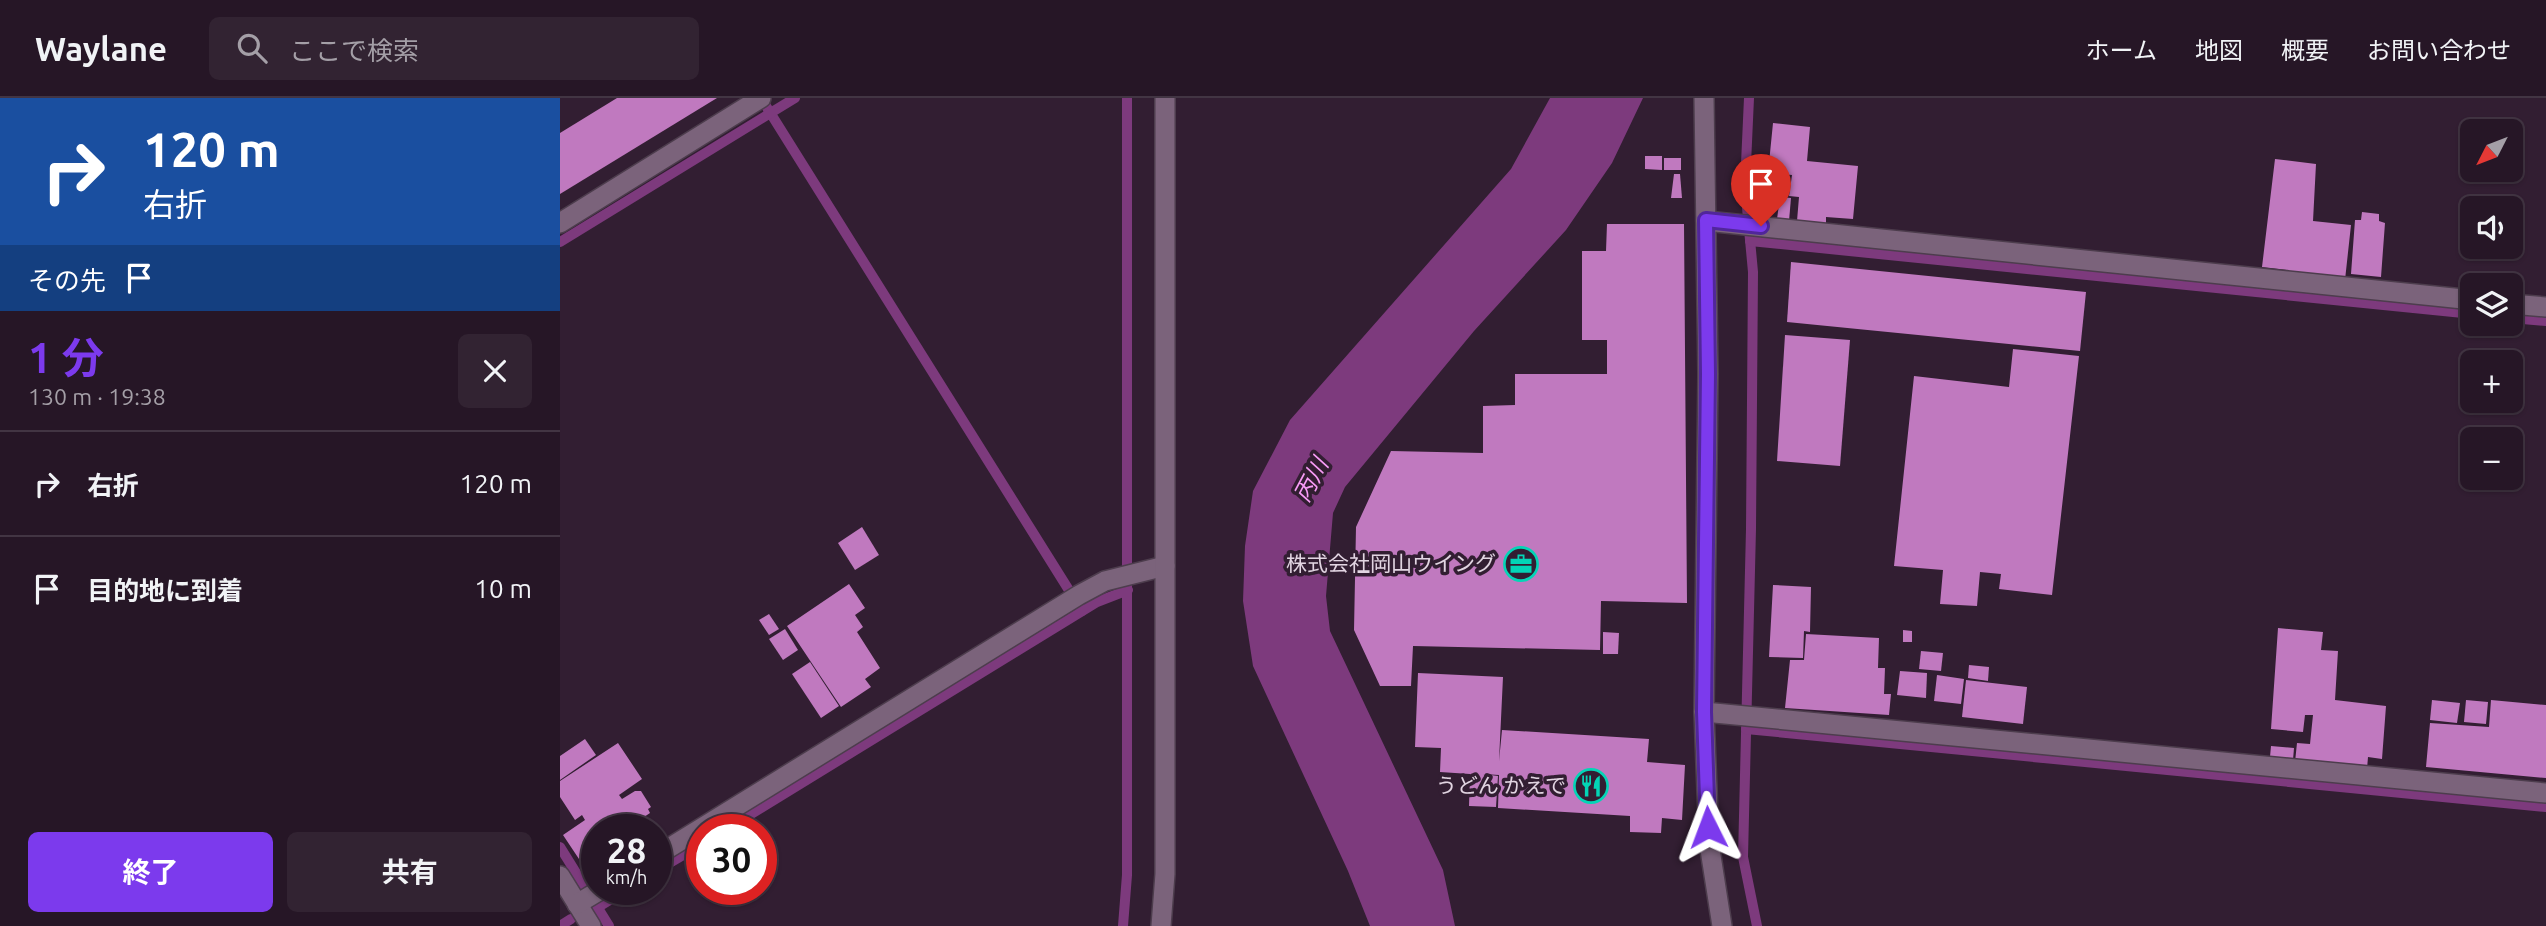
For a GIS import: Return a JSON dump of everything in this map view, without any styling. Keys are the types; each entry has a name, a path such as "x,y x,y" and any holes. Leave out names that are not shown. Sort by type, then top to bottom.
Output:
{"street":[{"path":"1161,926 1165,874 1165,98"},
{"path":"1704,98 1708,374 1704,712 1709,843 1722,926"},
{"path":"560,223 758,100"},
{"path":"1706,220 2148,269 2460,299"},
{"path":"2523,305 2546,307"},
{"path":"672,846 1074,599 1114,579 1165,566"},
{"path":"1704,712 2546,793"},
{"path":"560,876 581,890"},
{"path":"590,905 591,926"}],"water":[{"name":"丙川","path":"1550,98 1643,98 1612,163 1566,230 1474,331 1345,487 1333,513 1326,596 1330,631 1443,870 1455,926 1370,926 1348,871 1253,666 1243,601 1245,546 1253,491 1290,420 1511,169"}],"building":[{"path":"617,98 717,98 560,194 560,133"},
{"path":"1773,123 1810,127 1807,161 1858,166 1853,219 1826,217 1826,224 1797,221 1799,197 1789,196 1792,175 1768,173"},
{"path":"1645,156 1662,156 1662,170 1645,169"},
{"path":"1664,158 1681,158 1681,170 1664,170"},
{"path":"2275,159 2316,164 2313,221 2351,225 2345,280 2262,267"},
{"path":"1674,174 1680,174 1682,198 1671,198"},
{"path":"1780,197 1791,198 1789,221 1777,219"},
{"path":"2362,212 2379,214 2379,221 2385,223 2381,277 2351,274 2355,220 2361,220"},
{"name":"株式会社岡山ウイング","path":"1607,224 1684,224 1687,603 1601,601 1600,650 1413,646 1411,686 1380,686 1354,630 1356,527 1391,451 1483,453 1483,406 1515,405 1515,374 1607,374 1607,340 1582,340 1582,251 1606,251"},
{"path":"1791,262 2086,292 2080,351 1787,322"},
{"path":"1785,335 1850,340 1840,466 1777,461"},
{"path":"2013,349 2079,356 2052,595 1999,589 2001,574 1980,572 1977,606 1940,604 1943,570 1894,566 1914,376 2009,387"},
{"path":"862,527 879,555 855,570 838,543"},
{"path":"849,584 865,608 855,615 863,627 857,632 880,668 865,679 871,687 841,707 787,626"},
{"path":"1773,585 1811,587 1810,632 1804,631 1803,658 1769,657"},
{"path":"769,614 779,629 769,635 759,620"},
{"path":"2278,628 2323,632 2321,650 2338,651 2335,700 2386,706 2382,759 2368,757 2367,769 2295,762 2297,743 2310,744 2313,715 2305,715 2303,732 2271,729"},
{"path":"785,629 798,650 783,660 769,639"},
{"path":"1903,630 1912,631 1912,642 1903,642"},
{"path":"1603,632 1619,633 1618,654 1603,654"},
{"path":"1806,634 1879,638 1878,668 1885,668 1884,694 1891,694 1889,715 1785,708 1790,660 1804,660"},
{"path":"1921,651 1943,653 1941,671 1919,669"},
{"path":"810,662 839,706 821,718 792,674"},
{"path":"1969,665 1989,667 1988,681 1968,678"},
{"path":"1900,671 1927,673 1926,698 1897,695"},
{"path":"1418,673 1503,677 1499,761 1502,730 1649,739 1647,762 1685,765 1682,820 1662,818 1661,833 1630,832 1630,816 1498,808 1499,775 1483,774 1498,776 1496,807 1469,806 1470,774 1440,772 1441,748 1415,747"},
{"path":"1937,675 1964,679 1961,704 1934,701"},
{"path":"1966,680 2027,687 2023,724 1962,717"},
{"path":"2432,700 2460,703 2457,723 2430,720"},
{"path":"2466,700 2488,702 2486,724 2464,722"},
{"path":"2491,700 2546,705 2546,778 2426,767 2430,723 2489,727"},
{"path":"585,739 596,755 560,780 560,756"},
{"path":"618,743 642,779 619,795 622,799 635,791 641,791 651,807 648,809 650,813 581,814 575,820 560,797 560,781"},
{"path":"2271,746 2294,748 2293,760 2270,757"},
{"path":"581,823 581,862 563,835"}],"waterway":[{"path":"761,98 1082,611"},
{"path":"560,242 795,98"},
{"path":"1123,926 1127,875 1127,98"},
{"path":"1749,98 1745,186 1753,272 1751,529 1743,857 1757,926"},
{"path":"1750,241 2460,313"},
{"path":"2523,319 2546,321"},
{"path":"751,814 1097,602 1128,590"},
{"path":"1746,729 2546,807"},
{"path":"560,847 609,926"},
{"path":"672,862 686,853"},
{"path":"595,909 602,905"},
{"path":"560,926 571,919"}],"place":[{"name":"株式会社岡山ウイング","path":"1521,564"},
{"name":"うどん かえで","path":"1591,786"}],"route":[{"path":"1708,827 1704,712 1704,525 1708,374 1706,220 1761,226"}]}
